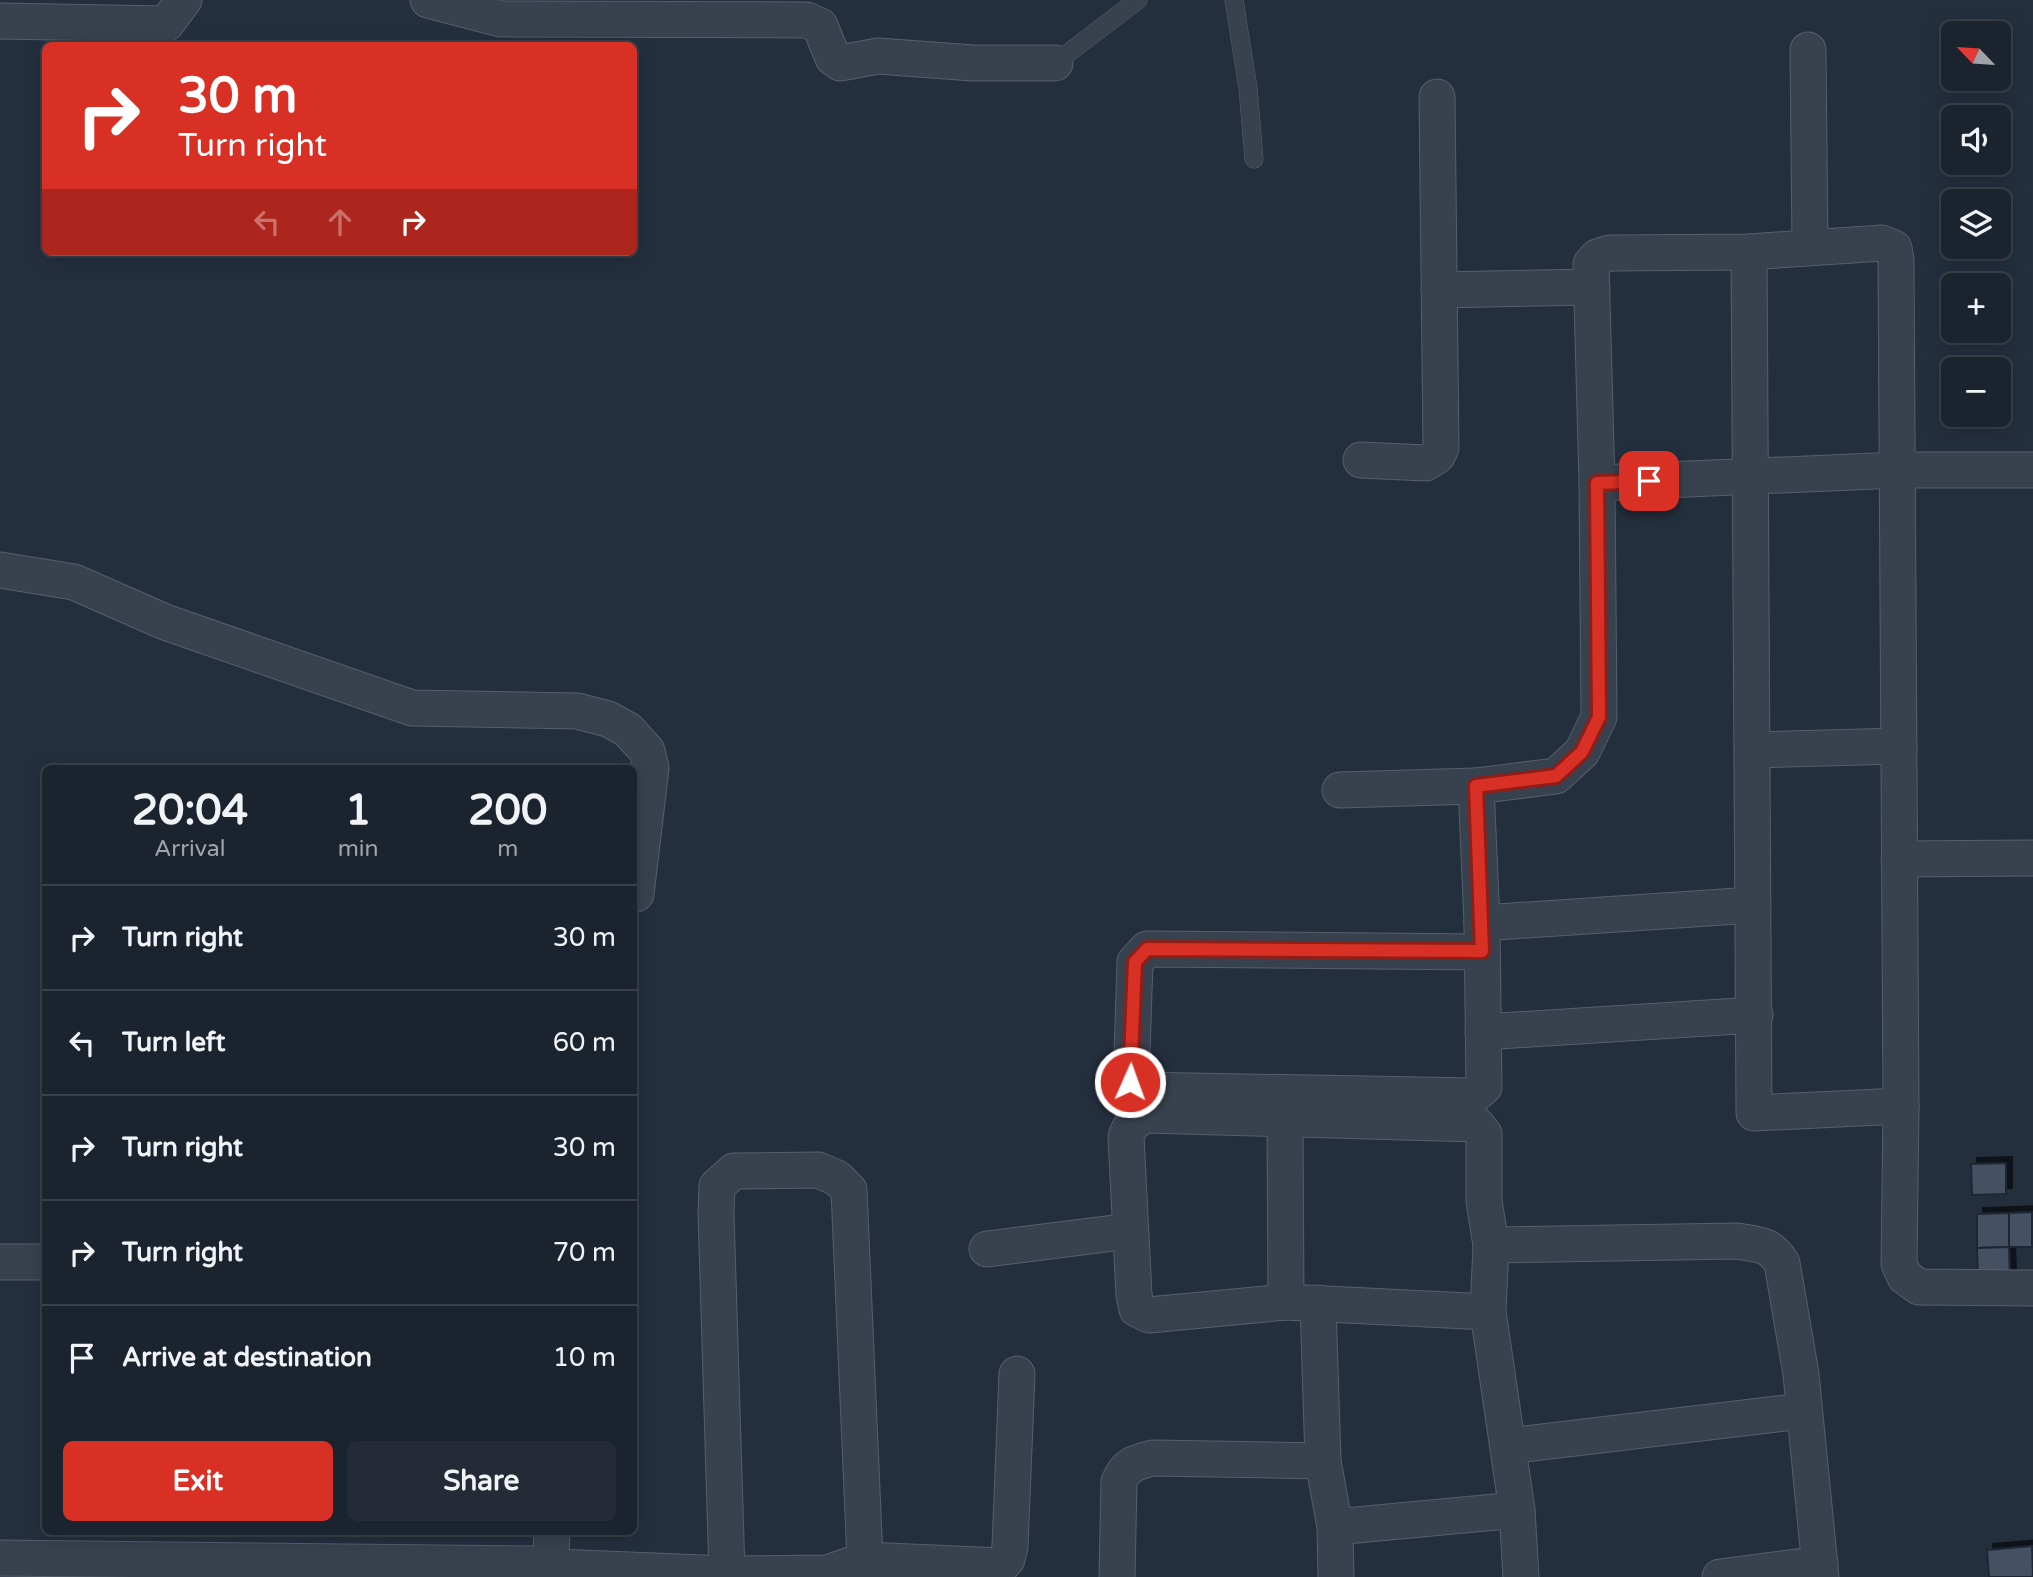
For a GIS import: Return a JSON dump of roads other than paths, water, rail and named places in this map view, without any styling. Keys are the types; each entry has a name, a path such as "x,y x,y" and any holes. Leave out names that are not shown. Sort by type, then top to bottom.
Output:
{"street":[{"path":"0,20 166,24 184,0"},
{"path":"428,0 501,19 807,20 820,26 834,58 839,62 878,56 973,63 1055,63"},
{"path":"1808,50 1810,247"},
{"path":"1361,460 1426,463 1437,456 1441,448 1437,97"},
{"path":"1340,790 1476,786 1556,776 1582,752 1599,717 1597,483 1591,264 1597,257 1610,253 1749,252 1882,243 1894,248 1898,470 1899,1264 1905,1277 1919,1287 2033,1288"},
{"path":"1749,252 1754,750 1754,1114 1900,1106"},
{"path":"1439,290 1592,287"},
{"path":"1597,483 1898,470 2033,470"},
{"path":"0,569 74,582 165,622 412,708 577,710 608,719 628,730 647,751 651,768 637,886"},
{"path":"1754,750 1899,746"},
{"path":"1476,786 1482,937 1484,1087 1473,1096 1137,1090 1130,1082 1135,962 1147,949 1482,937 1753,905"},
{"path":"1899,859 2033,858"},
{"path":"1483,1032 1755,1014"},
{"path":"1488,1312 1302,1302 1149,1315 1137,1309 1130,1231 1126,1136 1128,1128 1135,1120 1147,1115 1476,1124 1484,1134 1484,1201 1491,1245 1488,1312 1517,1510 1521,1577"},
{"path":"1285,1119 1302,1302 1323,1461 1335,1527 1336,1577"},
{"path":"727,1574 716,1213 717,1186 734,1171 818,1170 837,1178 849,1190 865,1560"},
{"path":"987,1249 1130,1231"},
{"path":"1491,1245 1737,1241 1766,1246 1774,1251 1782,1263 1801,1374 1820,1570 1720,1577"},
{"path":"0,1262 42,1262"},
{"path":"0,1558 538,1569 686,1575 827,1575 842,1566 865,1560 968,1571 1001,1566 1007,1559 1010,1547 1017,1374"},
{"path":"1508,1446 1803,1411"},
{"path":"1117,1577 1119,1482 1132,1463 1153,1458 1323,1461"},
{"path":"1335,1527 1517,1510"},
{"path":"538,1569 551,1553 552,1535"}],"lane":[{"path":"1055,63 1138,0"},
{"path":"1234,0 1248,88 1254,159"}]}
